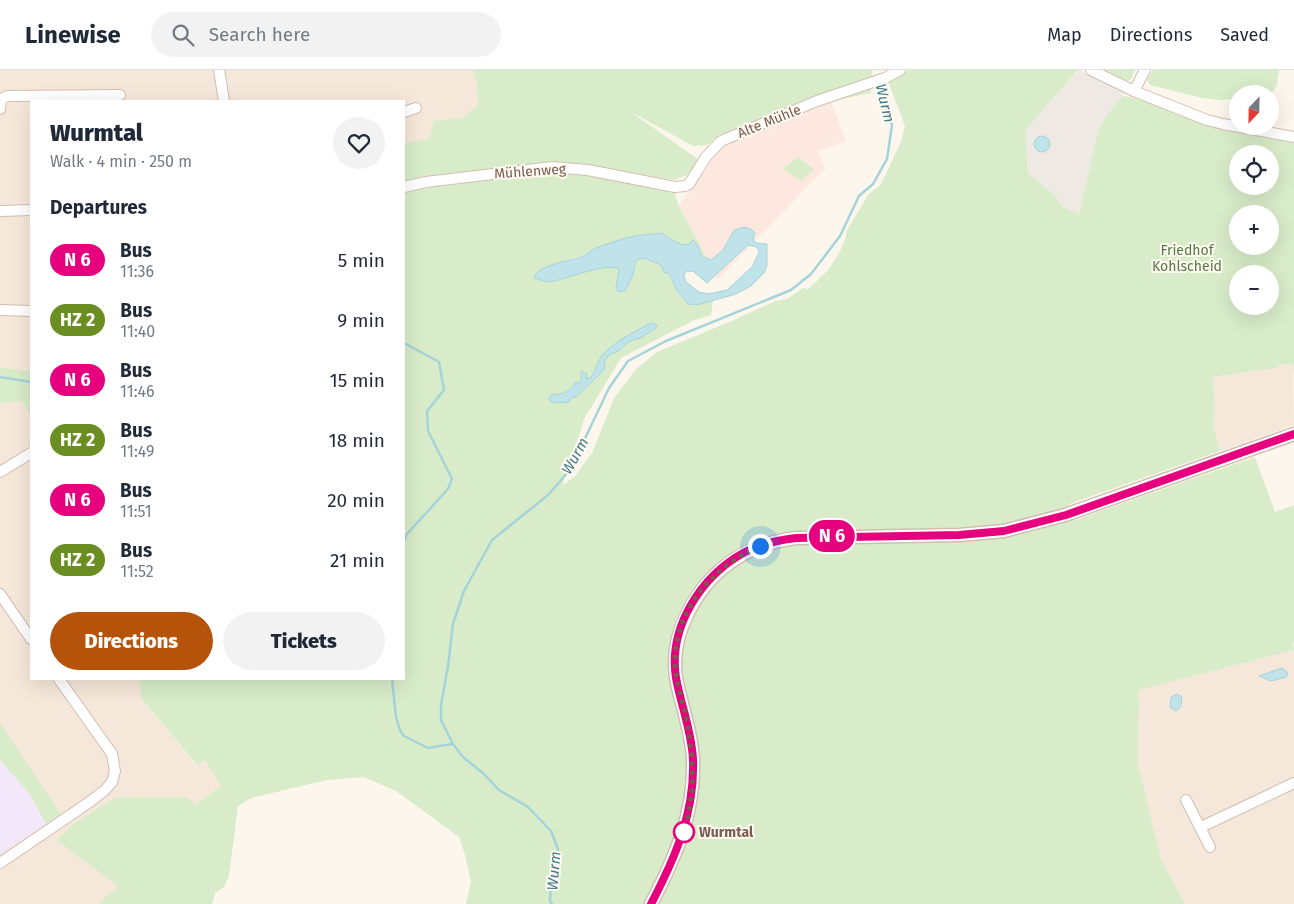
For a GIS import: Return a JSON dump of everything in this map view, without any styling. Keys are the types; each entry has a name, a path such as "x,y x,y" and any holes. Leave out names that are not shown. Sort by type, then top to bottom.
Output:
{"street":[{"path":"219,70 224,100"},
{"name":"Alte Mühle","path":"685,186 689,184 706,157 720,141 817,101 884,78 900,70"},
{"path":"1091,70 1134,91 1223,124 1294,137"},
{"path":"1134,91 1145,70"},
{"path":"0,109 1,99 7,96 120,95"},
{"path":"405,112 416,108"},
{"name":"Mühlenweg","path":"405,187 426,182 552,167 588,170 675,186 685,186"},
{"path":"0,211 30,210"},
{"path":"0,310 30,311"},
{"path":"651,904 679,846 690,808 693,759 676,678 675,658 678,634 691,606 709,580 734,559 760,546 778,540 796,538 980,534 1022,527 1066,515 1294,434"},
{"path":"0,472 30,453"},
{"path":"0,594 30,638"},
{"path":"0,863 104,790 112,782 115,771 112,754 60,680"},
{"path":"1201,827 1294,783"},
{"path":"1186,800 1210,847"}],"shaded area":[{"path":"0,70 473,70 476,80 478,105 462,118 435,121 429,139 405,143 405,100 30,100 30,371 0,368"},
{"path":"1079,70 1121,91 1123,96 1106,116 1098,131 1080,216 1059,204 1057,197 1028,173 1024,131"},
{"path":"831,102 846,141 818,151 825,169 717,280 679,205 720,148"},
{"path":"1293,364 1294,425 1220,451 1213,425 1215,411 1213,377 1278,368 1278,365"},
{"path":"22,401 30,404 30,680 140,680 141,698 196,765 205,759 222,786 195,805 75,823 56,840 118,886 98,904 0,904 0,404"},
{"path":"1294,650 1294,904 1185,904 1161,859 1138,764 1139,690"},
{"path":"0,760 30,794 46,824 0,854"}],"green space":[{"path":"473,70 872,70 871,93 787,110 719,135 707,145 693,146 631,112 699,160 688,174 675,180 573,164 474,172 418,178 405,182 405,143 429,139 434,121 462,118 478,105 476,80"},
{"name":"Friedhof Kohlscheid","path":"909,70 1078,70 1025,131 1028,173 1057,197 1059,204 1079,215 1098,131 1106,116 1123,96 1143,99 1229,131 1229,135 1252,135 1294,142 1294,377 1293,364 1278,365 1278,368 1213,377 1215,411 1213,425 1220,451 1069,504 1075,520 1255,457 1275,512 1294,505 1294,650 1139,690 1138,764 1161,859 1185,904 466,904 471,882 459,837 396,791 364,777 327,780 251,798 238,806 229,876 224,887 215,893 212,904 98,904 118,886 56,840 75,823 116,797 187,797 195,805 221,786 205,760 197,765 141,698 140,680 405,680 405,191 428,185 556,172 606,177 675,193 678,204 706,257 702,256 698,246 678,244 661,233 591,250 581,256 541,269 547,282 594,269 619,268 616,289 625,291 633,275 635,263 638,259 644,258 661,265 688,304 697,305 713,301 711,315 692,321 621,358 584,419 563,485 575,476 592,453 614,398 636,369 657,352 775,301 787,299 803,288 808,289 828,270 839,253 847,230 869,194 881,184 901,142 905,126 888,81","holes":["646,326 634,341 628,342 620,350 609,355 605,360 604,370 577,396 570,399 552,395 565,393 586,377 586,379 590,379 606,351"]},
{"path":"1100,70 1135,70 1128,81"},
{"path":"1153,70 1279,70 1277,85 1229,85 1229,99 1202,98 1150,85 1147,80"},
{"path":"798,157 814,169 802,181 783,169"},
{"path":"0,368 30,371 30,413 22,401 0,404"},
{"path":"0,723 61,814 46,824 30,794 0,760"}],"water":[{"path":"1042,136 1048,138 1050,144 1048,150 1042,152 1036,150 1034,144 1036,138"},
{"path":"744,227 751,229 755,233 753,239 756,243 767,244 767,266 764,273 751,286 736,294 697,305 688,304 678,292 669,274 664,272 661,265 644,258 638,259 635,263 633,275 625,291 619,292 616,289 619,269 613,267 549,282 534,278 536,274 547,267 583,256 594,249 612,242 634,236 661,233 684,245 688,245 693,240 702,256 711,260 723,250 734,230","holes":["748,245 757,247 759,252 752,267 727,290 708,294 699,292 686,282 685,272 693,271 707,283"]},
{"path":"651,323 657,325 655,329 640,338 628,342 620,350 609,355 605,360 604,370 577,396 570,399 569,402 552,403 549,399 551,395 565,392 571,389 575,383 581,382 581,371 587,374 586,379 590,378 605,352 624,338"},
{"path":"1282,668 1288,673 1286,677 1271,681 1259,676"},
{"path":"1177,694 1181,696 1181,702 1176,711 1170,707 1171,697"}],"waterway":[{"name":"Wurm","path":"552,904 550,901 551,883 558,863 558,849 551,831 528,807 499,790 484,774 463,757 453,744 441,720 441,705 453,624 464,591 492,540 548,495 570,470 609,388 628,361 666,341 791,290 811,274 840,236 859,196 873,184 887,159 892,125 881,97 879,84"},
{"path":"405,344 439,362 444,390 427,411 428,431 452,479 448,489 405,538"},
{"path":"0,377 30,382"},
{"path":"392,680 396,717 404,736 428,748 452,744"}],"bus line":[{"path":"651,904 679,846 690,808 693,759 676,678 675,658 678,634 691,606 709,580 734,559 760,546 778,540 796,538 980,534 1022,527 1066,515 1294,434"}],"place":[{"name":"Wurmtal","path":"684,832"}],"route":[{"path":"684,832 690,808 693,759 676,678 675,658 678,634 691,606 709,580 734,559 760,546"}]}
